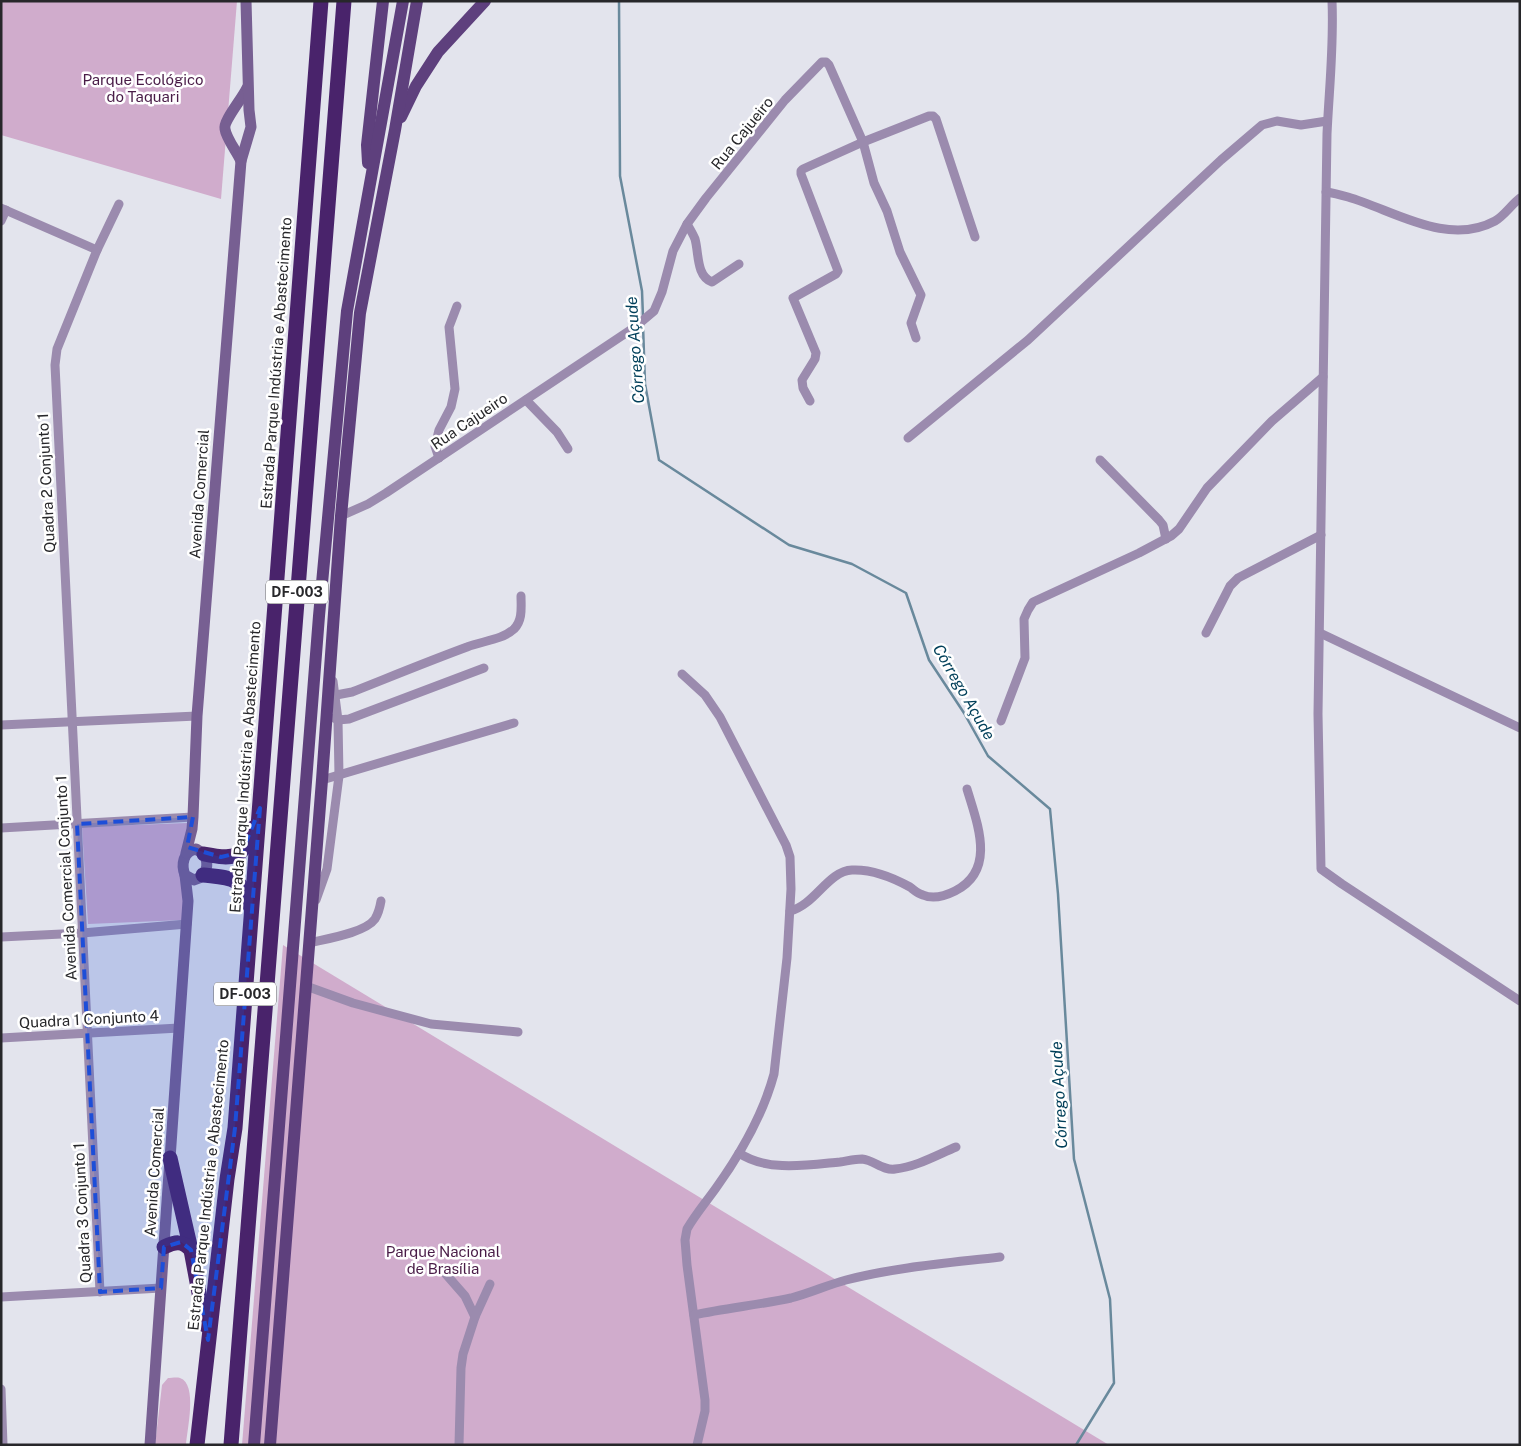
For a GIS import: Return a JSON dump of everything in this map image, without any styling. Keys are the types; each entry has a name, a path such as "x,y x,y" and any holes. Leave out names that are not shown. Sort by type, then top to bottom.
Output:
{"highway":[{"name":"Estrada Parque Indústria e Abastecimento","path":"197,1445 227,1179 235,1128 321,1"},
{"name":"DF-003","path":"231,1445 344,1"},
{"path":"202,852 221,857 233,856 242,852 250,840 260,808"},
{"path":"201,877 225,876 236,881 247,893 252,914"},
{"path":"170,1158 191,1250 208,1340"},
{"path":"227,1179 236,1173 241,1173 246,1175 251,1183"},
{"path":"164,1247 175,1242 182,1242 191,1250"}],"main road":[{"path":"368,191 368,145 383,1"},
{"path":"254,1445 319,616 347,311 403,1"},
{"path":"270,1445 322,780 332,717 330,666 340,516 360,313 395,130 417,1"},
{"path":"395,130 416,86 438,52 485,1"}],"street":[{"name":"Avenida Comercial","path":"186,853 193,823 197,716 241,161 252,127 248,85 246,1"},
{"path":"1332,1 1332,66 1327,121 1318,714 1322,869 1520,1001"},
{"name":"Rua Cajueiro","path":"340,516 374,500 439,458 635,326 654,311 662,292 673,251 687,224 706,198 766,127 785,100 822,62 830,64 863,142"},
{"path":"241,161 225,130 228,117 238,104 248,85"},
{"path":"228,117 241,113 250,118"},
{"path":"810,401 802,384 815,359 816,353 793,298 836,274 838,271 801,171 863,142 928,116 933,116 936,119 975,237"},
{"path":"908,438 1028,340 1262,124 1276,121 1301,125 1327,121"},
{"path":"863,142 874,183 887,212 900,252 921,295 911,323 916,338"},
{"path":"1326,192 1348,196 1422,224 1456,230 1474,228 1496,221 1520,198"},
{"name":"Quadra 2 Conjunto 1","path":"72,722 55,365 57,349 97,250 119,204"},
{"path":"1,221 4,209 97,250"},
{"path":"687,224 694,237 701,272 709,281 712,282 718,279 739,264"},
{"path":"439,458 436,446 439,430 451,407 455,388 449,327 457,306"},
{"path":"1001,721 1025,658 1024,620 1033,602 1166,539 1179,528 1207,488 1220,474 1272,421 1323,377"},
{"path":"526,400 557,432 568,449"},
{"path":"1100,460 1159,520 1163,525 1166,539"},
{"path":"1206,633 1230,586 1238,578 1321,535"},
{"path":"332,696 352,692 470,646 502,636 513,629 518,622 521,614 521,596"},
{"path":"1320,633 1520,728"},
{"path":"312,912 327,869 338,776 332,717 349,719 484,668"},
{"path":"682,674 705,695 720,717 786,845 792,869 787,958 774,1074 760,1113 739,1153 686,1229 687,1265 705,1400 705,1411 697,1445"},
{"path":"1,725 197,716"},
{"name":"Avenida Comercial Conjunto 1","path":"72,722 87,1034"},
{"path":"322,780 514,723"},
{"path":"790,911 798,909 809,902 833,877 850,870 877,872 896,880 922,895 936,898 960,889 977,872 981,841 967,789"},
{"name":"Avenida Comercial","path":"193,823 202,852"},
{"path":"1,828 76,824 193,823"},
{"path":"189,850 202,852 206,858 207,868 201,877 194,880 185,875 183,864 186,853 189,850"},
{"name":"Avenida Comercial","path":"150,1445 187,924 188,901 185,875"},
{"name":"Avenida Comercial","path":"188,901 201,877"},
{"path":"309,943 366,927 374,921 381,901"},
{"path":"1,936 82,933 187,924"},
{"path":"306,986 353,1003 431,1024 518,1032"},
{"name":"Quadra 1 Conjunto 4","path":"1,1038 179,1028"},
{"name":"Quadra 3 Conjunto 1","path":"1,1297 100,1292 87,1034"},
{"path":"739,1153 758,1163 814,1164 862,1159 888,1169 894,1169 919,1163 956,1147"},
{"path":"694,1315 790,1298 818,1291 846,1280 870,1275 1000,1257"},
{"path":"444,1272 465,1296 475,1317"},
{"path":"459,1445 460,1368 475,1317 490,1284"},
{"path":"100,1292 161,1288"},
{"path":"1,1389 3,1445"}],"highlighted area":[{"path":"260,808 235,1128 208,1340 191,1250 181,1242 164,1247 161,1288 100,1292 77,824 193,817 187,847 221,857 242,852"}],"green space":[{"name":"Parque Ecológico do Taquari","path":"1,1 237,1 221,199 1,135"},
{"path":"187,823 189,831 183,877 184,920 88,924 82,827"},
{"name":"Parque Nacional de Brasília","path":"283,945 1109,1445 242,1445"},
{"path":"168,1378 180,1378 189,1389 190,1408 186,1445 155,1445 162,1385"}],"waterway":[{"name":"Córrego Açude","path":"619,1 620,176 642,291 643,317"},
{"name":"Córrego Açude","path":"643,325 645,384 659,460 789,545 852,564 906,593 929,660 964,713 988,756 1050,809 1058,894 1074,1159 1110,1299 1114,1383 1076,1445"}]}
